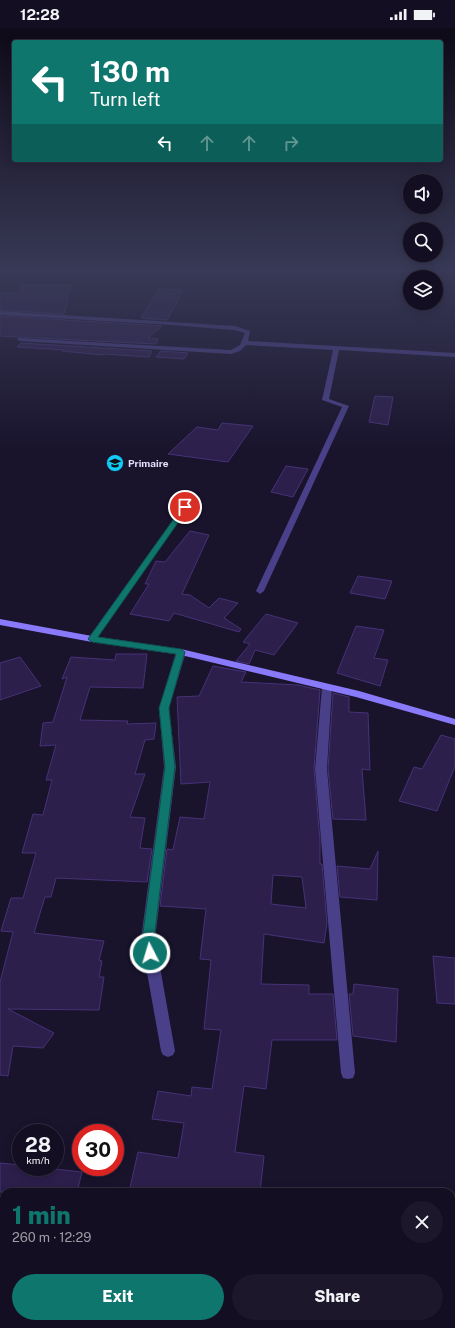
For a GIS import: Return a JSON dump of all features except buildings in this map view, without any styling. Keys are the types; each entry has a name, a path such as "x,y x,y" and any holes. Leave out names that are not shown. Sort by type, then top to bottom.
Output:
{"street":[{"path":"20,339 231,352 239,349 245,343 247,332"},
{"path":"245,343 455,355"},
{"path":"260,591 346,406 325,400 336,348"},
{"path":"0,622 92,639 181,652 327,686 455,722"},
{"path":"168,1051 148,940 170,767 164,708 181,652"},
{"path":"327,686 320,769 348,1073"}],"lane":[{"path":"92,639 185,507"}],"place":[{"name":"Primaire","path":"115,463"}],"route":[{"path":"150,953 148,940 170,767 164,708 181,652 92,639 185,507"}]}
